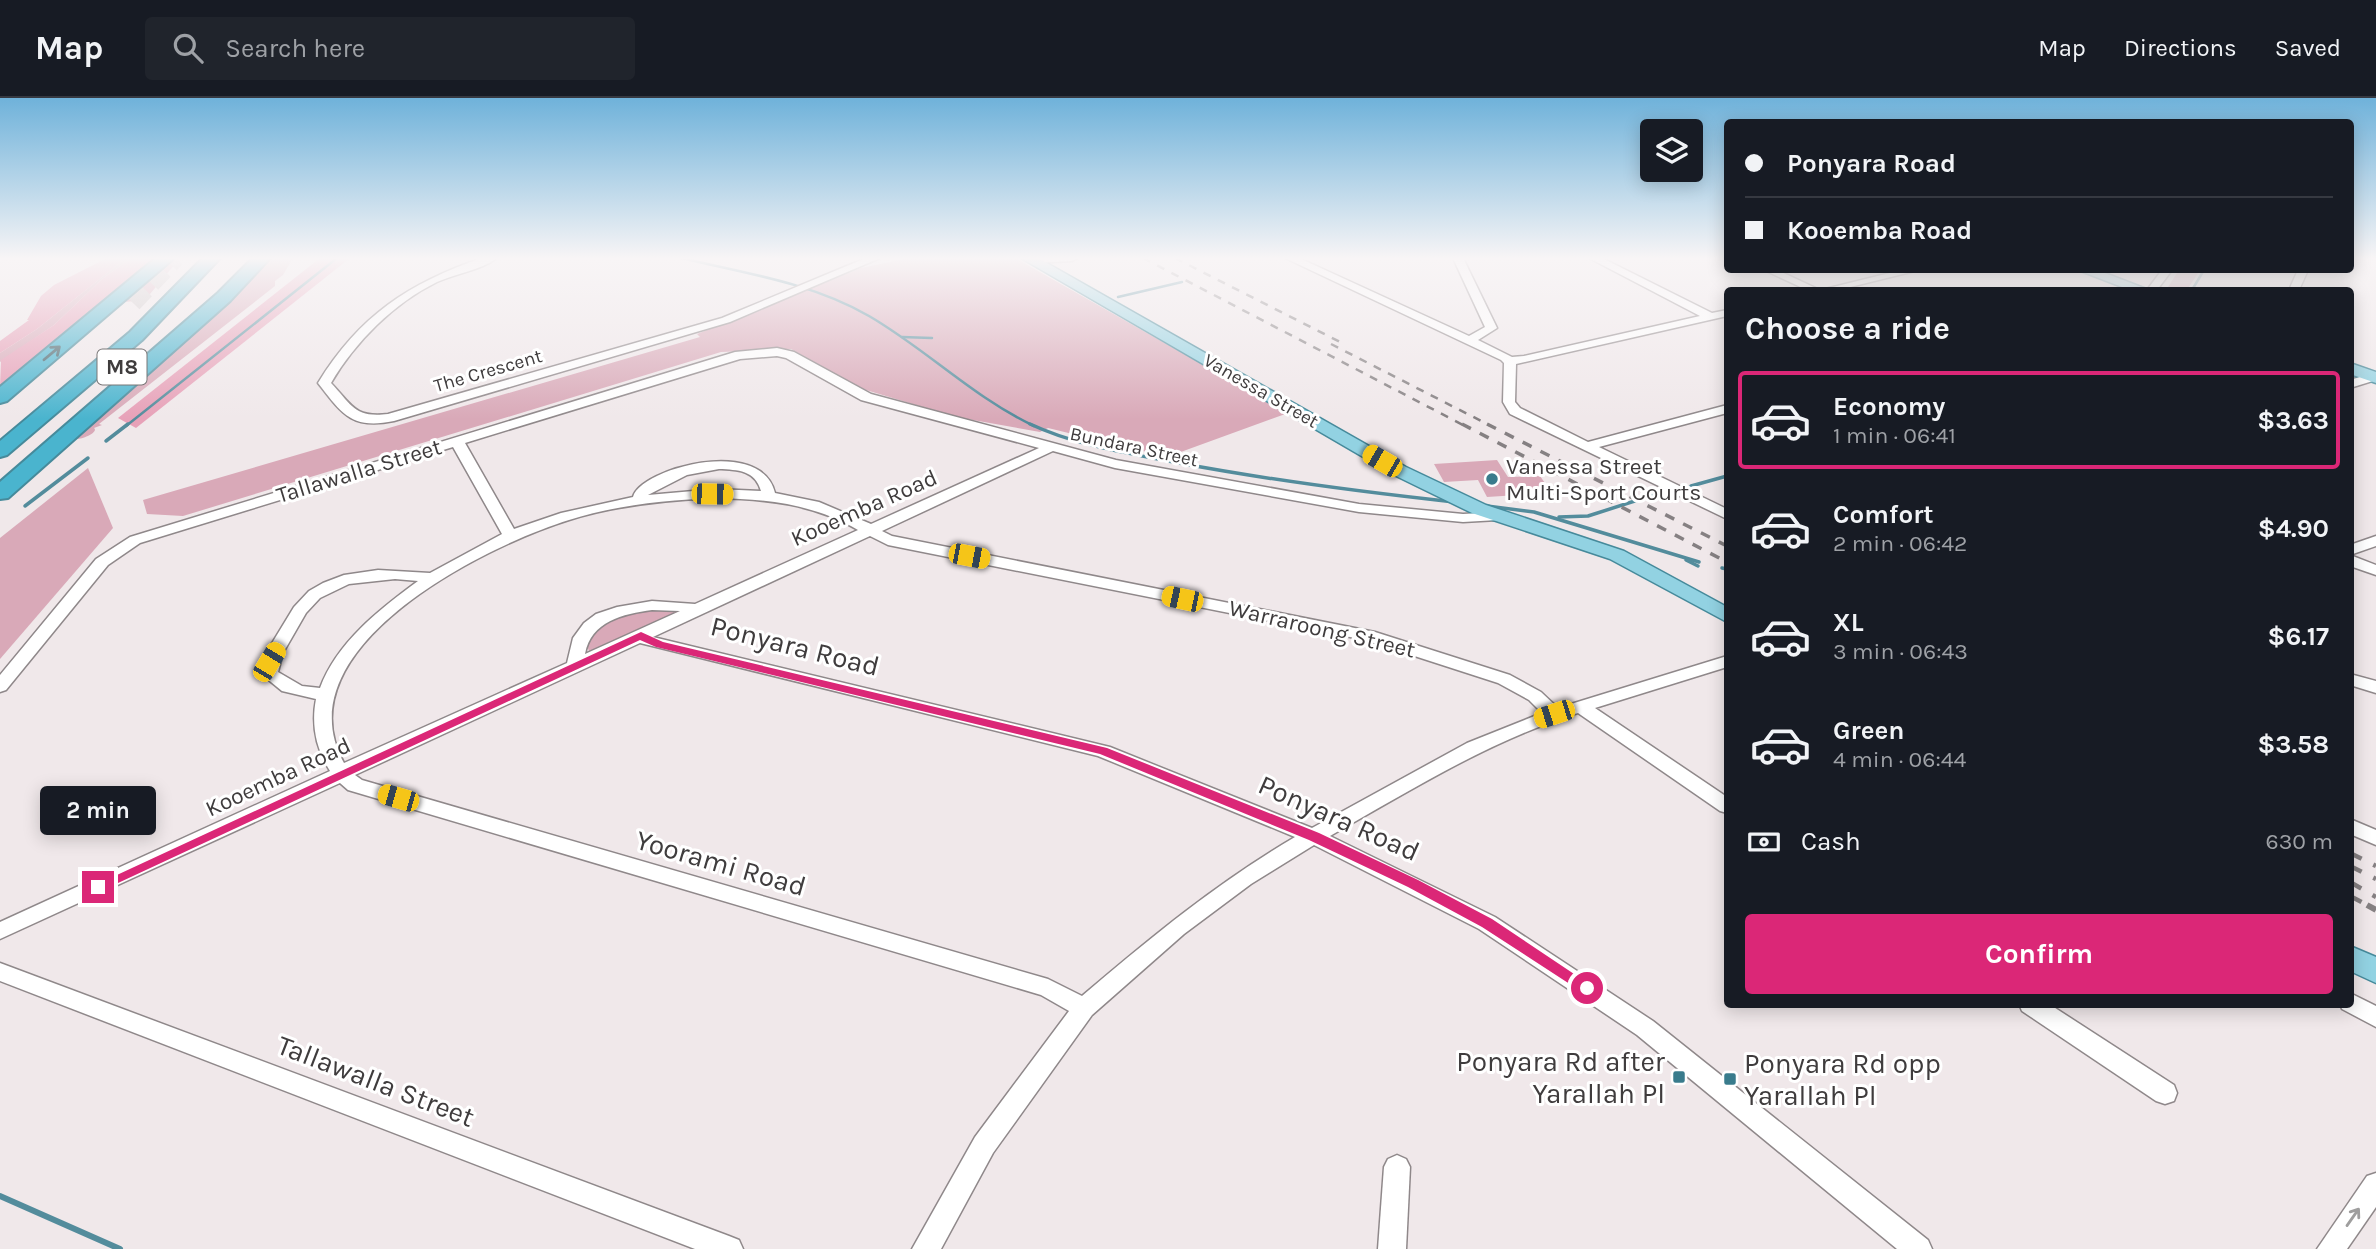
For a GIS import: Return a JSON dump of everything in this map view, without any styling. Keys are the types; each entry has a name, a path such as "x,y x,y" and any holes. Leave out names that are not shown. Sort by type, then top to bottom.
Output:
{"highway":[{"path":"0,397 102,312"},
{"name":"M8","path":"0,416 123,312"},
{"path":"0,436 119,337 144,312"},
{"path":"0,451 136,335 159,312"},
{"name":"M8","path":"0,474 183,312"},
{"path":"0,493 207,312"}],"main road":[{"name":"Vanessa Street","path":"1122,312 1400,471 1488,512 1617,555 1724,614"},
{"path":"2354,370 2375,378"},
{"path":"2354,959 2376,971"}],"street":[{"name":"The Crescent","path":"389,312 336,360 324,383 355,416 365,421 388,418 747,312"},
{"path":"1407,312 1509,361 1724,314"},
{"path":"1469,340 1491,328 1483,312"},
{"path":"1701,312 1711,317"},
{"name":"Tallawalla Street","path":"0,686 102,562 121,547 457,440 739,355 777,352"},
{"name":"Bundara Street","path":"777,352 790,355 866,397 1115,464 1359,508 1463,518 1488,512"},
{"path":"1509,361 1510,406 1724,514"},
{"path":"2354,383 2375,378"},
{"path":"1587,446 1724,410"},
{"path":"457,440 510,535"},
{"name":"Kooemba Road","path":"0,931 1049,448"},
{"path":"640,500 640,494 651,484 677,472 713,466 746,467 762,477 769,497"},
{"name":"Warraroong Street","path":"326,693 355,644 428,577 510,535 569,516 640,500 712,494 769,497 837,513 888,540 1369,636 1504,679 1535,696 1554,714"},
{"path":"2354,549 2376,541"},
{"path":"2354,562 2376,570"},
{"path":"342,775 324,740 326,693 307,695 294,691 270,673 269,662 302,607 317,592 361,576 399,574 428,577"},
{"path":"575,665 581,637 600,619 623,610 656,604 683,605 698,610"},
{"name":"Ponyara Road","path":"641,635 660,645 1103,751 1314,837 1487,923 1612,1005 1645,1028 1918,1249"},
{"path":"926,1249 984,1144 1030,1077 1084,1008 1176,928 1244,879 1474,747 1554,714 1724,662"},
{"path":"2354,680 2376,687"},
{"path":"1580,706 1724,804"},
{"name":"Yoorami Road","path":"342,775 355,785 372,791 1048,988 1084,1008"},
{"path":"2354,828 2376,838"},
{"name":"Tallawalla Street","path":"0,972 729,1249"},
{"path":"2354,1004 2376,1017"},
{"path":"2036,1008 2165,1093"},
{"path":"1392,1249 1397,1167"},
{"path":"2331,1249 2376,1185"}],"shaded area":[{"path":"32,312 59,312 0,353 0,341 27,320"},
{"path":"59,312 68,312 54,325 0,362 0,353"},
{"path":"68,312 92,312 0,387 1,360 54,325"},
{"path":"213,312 242,312 99,424 102,425 94,428 92,433 77,439"},
{"path":"252,312 282,312 136,428 118,418"},
{"path":"752,312 1110,312 1288,413 1167,457 1048,428 1040,432 956,417 856,387 791,349 721,352 183,516 147,514 143,500 700,337 697,334"},
{"name":"Vanessa Street Multi-Sport Courts","path":"1497,460 1508,477 1540,476 1552,493 1487,497 1478,480 1444,482 1434,464"},
{"path":"88,468 113,528 0,659 0,538"},
{"path":"667,609 680,613 590,654 587,646 592,635 609,621 631,613"}],"waterway":[{"path":"126,426 270,312"},
{"path":"860,312 890,329 990,401 1032,425"},
{"path":"902,337 932,338"},
{"path":"106,441 128,424"},
{"path":"1032,425 1085,443 1179,463 1316,485 1454,502"},
{"path":"25,506 88,458"},
{"path":"1691,486 1724,477"},
{"path":"1559,517 1588,516 1666,491"},
{"path":"1487,506 1534,512 1699,562"},
{"path":"1686,560 1698,566"},
{"path":"0,1196 120,1249"}],"railway":[{"path":"1246,312 1465,426"},
{"path":"1281,312 1344,344"},
{"path":"1331,344 1491,426"},
{"path":"1462,424 1724,560"},
{"path":"1487,424 1724,544"},
{"path":"2354,855 2376,866"},
{"path":"2354,868 2376,879"},
{"path":"2354,884 2376,897"},
{"path":"2354,898 2371,907"},
{"path":"2367,905 2376,910"}],"place":[{"name":"Vanessa Street Multi-Sport Courts","path":"1492,479"},
{"name":"Ponyara Rd after Yarallah Pl","path":"1679,1077"},
{"name":"Ponyara Rd opp Yarallah Pl","path":"1730,1079"}],"route":[{"path":"98,887 641,635 660,645 1103,751 1314,837 1413,884 1487,923 1587,988"}]}
